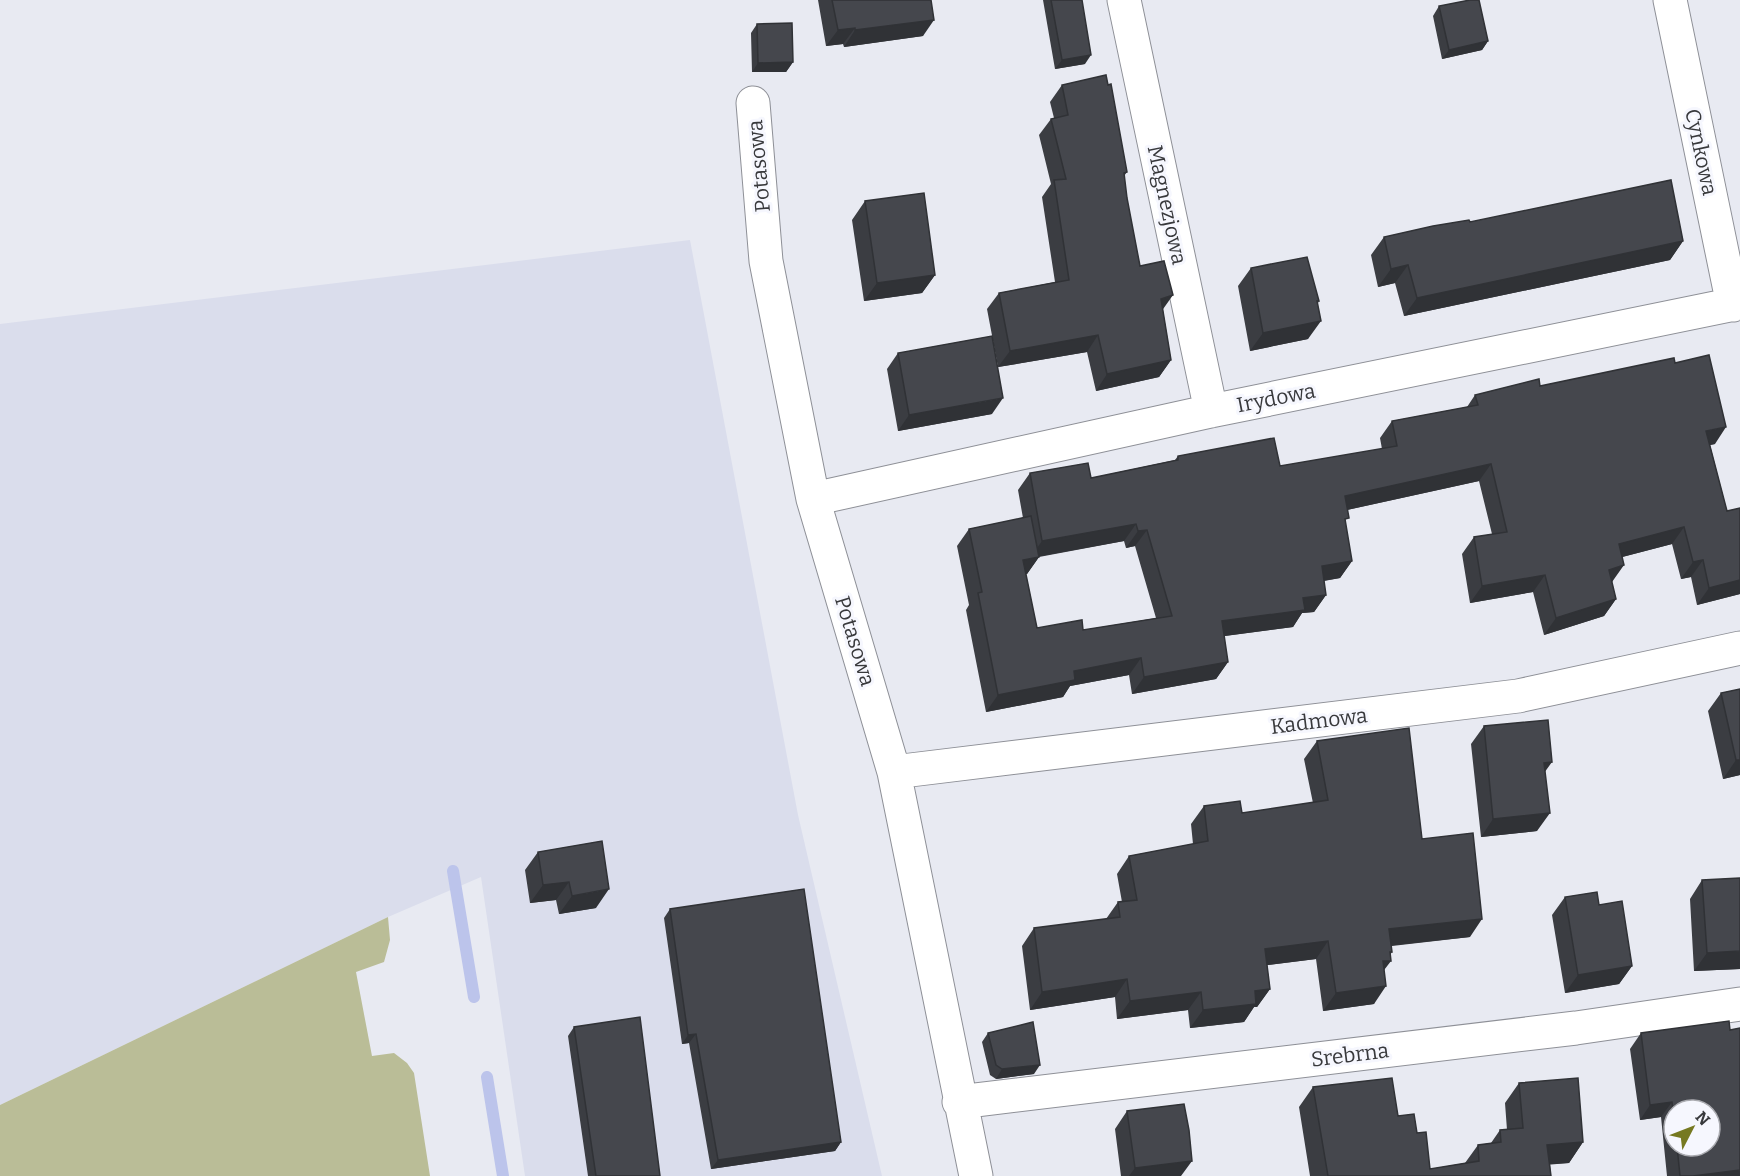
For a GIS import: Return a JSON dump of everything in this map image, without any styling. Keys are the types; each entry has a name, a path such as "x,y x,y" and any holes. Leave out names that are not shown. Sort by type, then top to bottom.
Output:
{"street":[{"name":"Magnezjowa","path":"1124,0 1210,411"},
{"name":"Cynkowa","path":"1670,0 1736,304"},
{"name":"Potasowa","path":"753,104 766,261 813,499 894,772 959,1102 976,1176"},
{"name":"Irydowa","path":"813,499 1210,411 1736,304"},
{"name":"Kadmowa","path":"894,772 1518,696 1740,648"},
{"name":"Srebrna","path":"959,1102 1576,1028 1740,1004"}],"shaded area":[{"path":"690,240 798,815 882,1176 525,1176 481,877 388,917 0,1105 0,324"}],"green space":[{"path":"388,917 390,940 384,962 356,972 372,1056 394,1053 407,1063 414,1073 430,1176 0,1176 0,1105"}],"building":[{"path":"832,0 931,0 934,20 838,30"},
{"path":"1051,0 1082,0 1091,55 1062,60"},
{"path":"1479,0 1488,41 1449,50 1439,6"},
{"path":"792,23 793,62 758,63 757,24"},
{"path":"1106,75 1108,85 1111,84 1127,172 1124,173 1127,198 1140,266 1164,261 1173,295 1161,299 1171,360 1107,374 1098,335 1010,351 999,293 1069,280 1054,180 1066,179 1051,119 1068,115 1062,85"},
{"path":"1671,180 1683,241 1417,298 1408,265 1391,269 1384,237 1433,226 1469,220 1470,222"},
{"path":"924,193 935,275 877,283 865,201"},
{"path":"1307,257 1319,301 1317,301 1321,321 1263,333 1251,268"},
{"path":"992,336 1003,398 909,415 898,353"},
{"path":"1709,355 1726,427 1706,431 1727,511 1740,508 1740,580 1709,588 1703,560 1693,562 1684,527 1619,544 1624,565 1609,570 1616,599 1556,618 1545,575 1482,586 1474,537 1507,532 1491,464 1345,496 1349,518 1345,519 1352,561 1322,566 1326,595 1303,598 1305,610 1222,621 1228,662 1144,677 1141,658 1074,671 1075,680 998,695 978,593 982,592 969,529 1031,516 1039,557 1023,560 1037,628 1082,620 1083,630 1172,616 1147,530 1138,531 1136,524 1042,541 1030,473 1088,463 1091,478 1178,460 1178,456 1274,438 1280,466 1397,446 1392,421 1478,405 1475,395 1539,379 1540,386 1674,358 1675,363"},
{"path":"1740,689 1740,760 1736,760 1721,693"},
{"path":"1548,720 1552,762 1544,763 1550,813 1493,819 1484,726"},
{"path":"1409,728 1422,839 1473,833 1482,919 1389,929 1391,961 1383,961 1386,986 1336,993 1328,941 1265,949 1270,989 1255,991 1256,1004 1203,1010 1201,992 1130,1001 1127,979 1042,992 1034,928 1120,917 1118,902 1137,900 1129,856 1208,841 1204,806 1240,801 1242,813 1328,800 1317,741"},
{"path":"602,841 609,889 572,896 569,882 543,885 538,852"},
{"path":"1740,878 1740,951 1707,953 1702,880"},
{"path":"804,889 841,1142 718,1160 696,1034 688,1035 670,909"},
{"path":"1597,892 1599,905 1622,901 1632,966 1578,975 1565,897"},
{"path":"640,1017 660,1176 596,1176 574,1027"},
{"path":"1729,1021 1730,1030 1740,1028 1740,1170 1680,1176 1678,1158 1722,1158 1722,1098 1662,1098 1662,1103 1650,1105 1641,1033"},
{"path":"1033,1022 1040,1065 1002,1069 996,1065 988,1033"},
{"path":"1392,1078 1398,1116 1414,1114 1417,1133 1426,1132 1430,1169 1479,1161 1478,1145 1501,1142 1500,1130 1523,1128 1519,1083 1578,1078 1583,1142 1547,1145 1551,1176 1328,1176 1313,1087"},
{"path":"1184,1104 1192,1161 1135,1168 1127,1111"}],"waterway":[{"path":"453,871 474,997"},
{"path":"487,1077 503,1176"}]}
